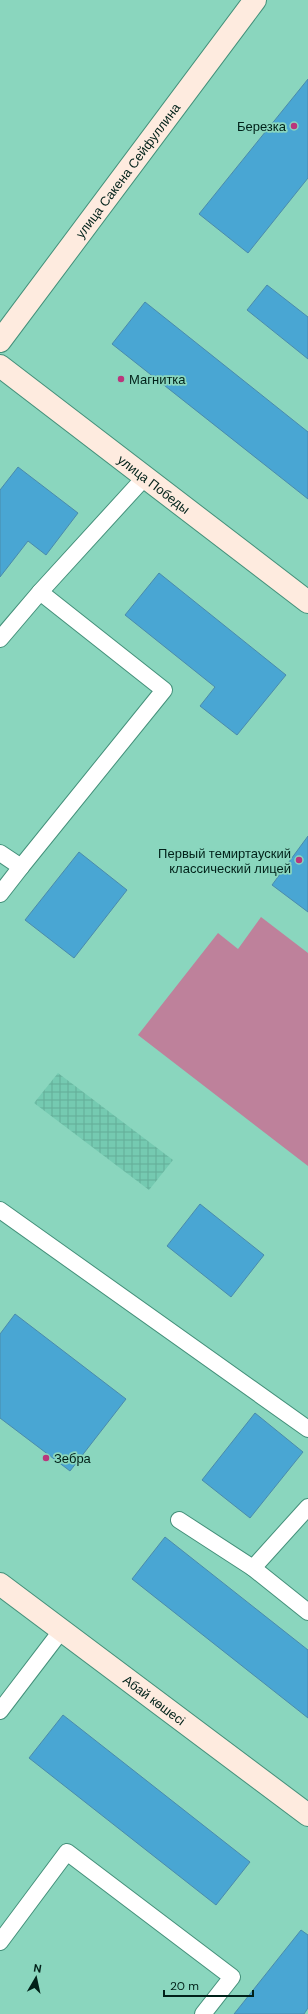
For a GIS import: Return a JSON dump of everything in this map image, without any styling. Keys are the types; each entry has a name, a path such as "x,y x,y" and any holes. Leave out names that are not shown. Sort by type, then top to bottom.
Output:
{"street":[{"name":"улица Сакена Сейфуллина","path":"0,341 255,0"},
{"name":"улица Победы","path":"0,366 308,602"},
{"name":"Абай көшесі","path":"0,1584 308,1815"}],"lane":[{"path":"0,639 40,592 145,477"},
{"path":"0,894 164,690 40,592"},
{"path":"0,853 21,867"},
{"path":"0,1210 308,1429"},
{"path":"253,1568 308,1507"},
{"path":"179,1520 253,1568 308,1612"},
{"path":"0,1711 61,1631"},
{"path":"0,1942 68,1852 232,1976 203,2014"}],"shaded area":[{"path":"261,917 308,953 308,1166 138,1035 218,933 238,949"},
{"path":"58,1073 173,1160 149,1190 34,1103"}],"building":[{"path":"308,79 308,178 248,253 199,214"},
{"path":"267,285 308,317 308,359 247,310"},
{"path":"145,302 308,432 308,499 112,344"},
{"path":"18,467 78,513 46,555 28,541 0,577 0,490"},
{"path":"159,573 286,675 237,735 200,706 215,687 125,615"},
{"name":"Первый темиртауский классический лицей","path":"308,836 308,912 272,885"},
{"path":"79,852 127,890 74,958 25,920"},
{"path":"200,1204 264,1255 231,1297 167,1246"},
{"path":"15,1314 126,1399 70,1471 0,1418 0,1334"},
{"path":"255,1413 303,1452 250,1518 202,1480"},
{"path":"165,1537 308,1650 308,1718 132,1579"},
{"path":"63,1715 250,1862 216,1905 29,1758"},
{"path":"301,1930 308,1935 308,2008 304,2014 234,2014"}],"place":[{"name":"Березка","path":"294,126"},
{"name":"Магнитка","path":"121,379"},
{"name":"Первый темиртауский классический лицей","path":"299,860"},
{"name":"Зебра","path":"46,1458"}]}
